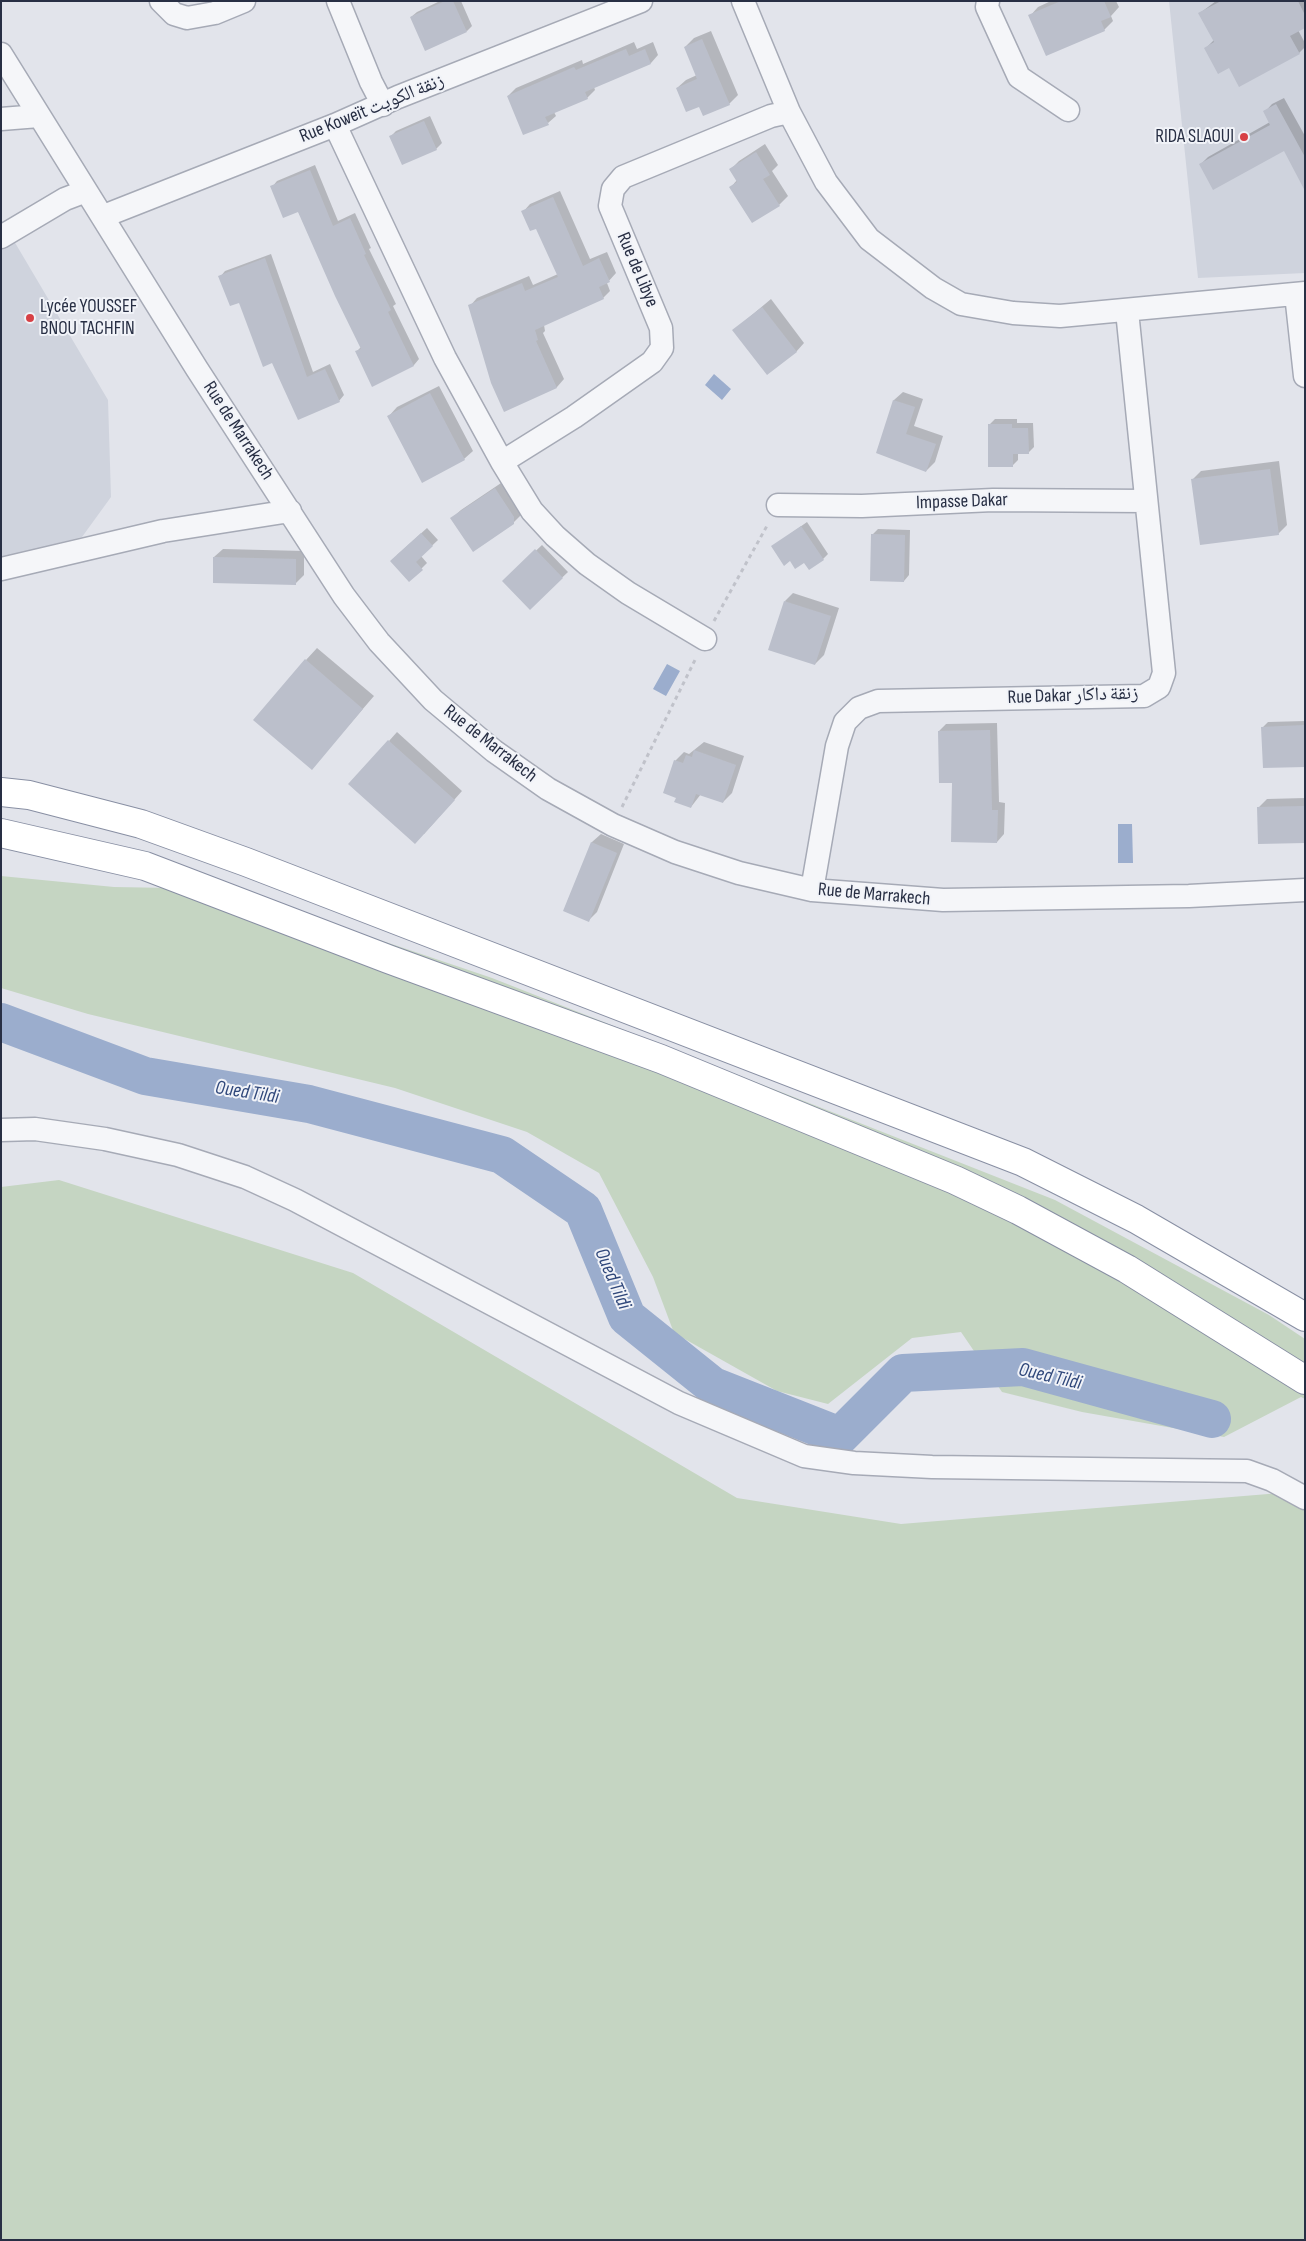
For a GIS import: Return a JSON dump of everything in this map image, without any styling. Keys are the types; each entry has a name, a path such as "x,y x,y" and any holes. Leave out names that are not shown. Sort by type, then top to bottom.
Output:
{"highway":[{"path":"1,792 29,795 149,827 256,866 1023,1162 1136,1219 1305,1317"},
{"path":"1,833 145,866 388,959 661,1059 955,1180 1018,1210 1127,1269 1305,1380"}],"street":[{"path":"161,1 174,14 187,18 216,13 244,1"},
{"path":"338,1 371,82 383,105"},
{"name":"Rue Koweït زنقة الكويت","path":"104,216 641,1"},
{"path":"743,1 789,112 826,182 869,239 933,288 960,304 1013,313 1060,316 1301,293 1305,376"},
{"path":"988,1 987,7 1019,77 1068,110"},
{"name":"Rue de Marrakech","path":"1,54 86,191 104,216 197,369 344,596 379,642 434,700 494,751 548,789 613,825 675,852 739,873 812,890 943,900 1189,896 1305,890"},
{"name":"Rue de Libye","path":"502,462 574,416 652,362 662,348 661,328 610,206 613,189 623,177 771,116 789,112"},
{"path":"1,119 39,116"},
{"path":"335,124 444,358 502,462 532,511 555,536 587,564 628,593 705,639"},
{"path":"1,237 65,199 86,191"},
{"name":"Rue Dakar زنقة داكار","path":"812,890 837,746 845,722 859,708 878,701 1144,696 1159,686 1164,673 1127,311"},
{"name":"Impasse Dakar","path":"778,505 862,506 993,500 1145,501"},
{"path":"1,569 163,531 290,511"},
{"path":"1,1130 35,1129 105,1139 178,1155 244,1177 294,1200 679,1402 804,1456 854,1463 932,1467 1247,1470 1272,1480 1305,1498"}],"path":[{"path":"613,825 705,639 778,505"}],"shaded area":[{"name":"RIDA SLAOUI","path":"1169,1 1305,1 1305,273 1198,278"},
{"name":"Lycée YOUSSEF BNOU TACHFIN","path":"1,219 108,400 111,497 82,537 1,558"}],"green space":[{"path":"1,876 114,887 229,889 492,978 1055,1200 1269,1315 1305,1339 1305,1399 1301,1397 1224,1437 1082,1412 1002,1392 961,1332 912,1338 828,1404 777,1391 674,1333 653,1277 599,1173 527,1132 395,1088 88,1014 1,988"},
{"path":"59,1180 353,1273 737,1498 901,1524 1305,1491 1305,2240 1,2240 1,1187"}],"water":[{"path":"714,374 731,389 722,400 705,385"},
{"path":"667,664 680,671 666,696 653,689"},
{"path":"1118,824 1132,824 1133,863 1118,863"}],"building":[{"path":"445,1 453,1 467,32 425,51 410,17"},
{"path":"1061,1 1104,1 1111,17 1101,21 1105,31 1046,56 1028,15"},
{"path":"1221,1 1298,1 1305,15 1305,28 1290,36 1300,54 1239,87 1229,68 1218,74 1204,48 1214,42 1198,13"},
{"path":"702,39 730,105 703,116 699,107 686,112 676,88 697,79 684,47"},
{"path":"626,49 629,56 645,49 651,64 585,92 588,99 545,117 549,125 523,135 507,96 574,67 576,70"},
{"path":"1276,104 1305,157 1305,191 1284,151 1213,190 1199,164 1270,125 1263,111"},
{"path":"424,121 437,150 402,165 389,136"},
{"path":"756,152 770,175 763,179 780,206 752,223 729,187 737,182 729,169"},
{"path":"310,170 333,226 350,218 366,254 364,255 391,310 388,312 414,366 372,387 355,351 361,349 298,212 283,218 270,186"},
{"path":"553,197 583,266 599,258 610,282 599,287 604,299 535,330 538,340 536,341 557,388 504,412 491,383 468,305 522,283 525,291 558,277 536,229 530,231 521,211"},
{"path":"265,258 307,377 325,369 340,402 298,420 272,363 263,367 239,303 230,306 218,276"},
{"path":"762,307 797,352 767,375 732,330"},
{"path":"430,393 465,460 422,483 387,416"},
{"path":"893,400 915,407 906,434 936,444 926,472 876,453"},
{"path":"988,424 1012,424 1012,428 1028,428 1029,454 1013,454 1013,467 988,467"},
{"path":"1270,469 1279,535 1200,545 1191,479"},
{"path":"495,488 514,517 514,524 473,552 450,518"},
{"path":"801,526 824,560 809,570 804,563 795,569 790,561 784,566 771,546"},
{"path":"421,533 433,546 416,562 423,570 409,582 390,561"},
{"path":"871,534 905,535 904,582 870,581"},
{"path":"535,549 563,578 530,610 502,581"},
{"path":"213,557 296,559 296,585 213,583"},
{"path":"784,601 831,616 815,665 768,650"},
{"path":"305,659 363,709 312,770 253,720"},
{"path":"1305,725 1305,767 1263,768 1261,727"},
{"path":"990,730 992,810 998,810 997,843 951,842 952,783 939,783 938,731"},
{"path":"388,740 455,800 415,844 348,784"},
{"path":"694,750 736,765 723,803 696,794 691,808 674,802 676,798 663,793 674,760 683,763 686,755 692,757"},
{"path":"1305,806 1305,843 1258,844 1257,807"},
{"path":"591,842 617,853 589,922 563,911"}],"waterway":[{"name":"Oued Tildi","path":"1,1022 145,1076 309,1104 502,1155 583,1210 627,1317 713,1386 840,1436 903,1373 1023,1367 1212,1419"}],"place":[{"name":"RIDA SLAOUI","path":"1244,137"},
{"name":"Lycée YOUSSEF BNOU TACHFIN","path":"30,318"}]}
